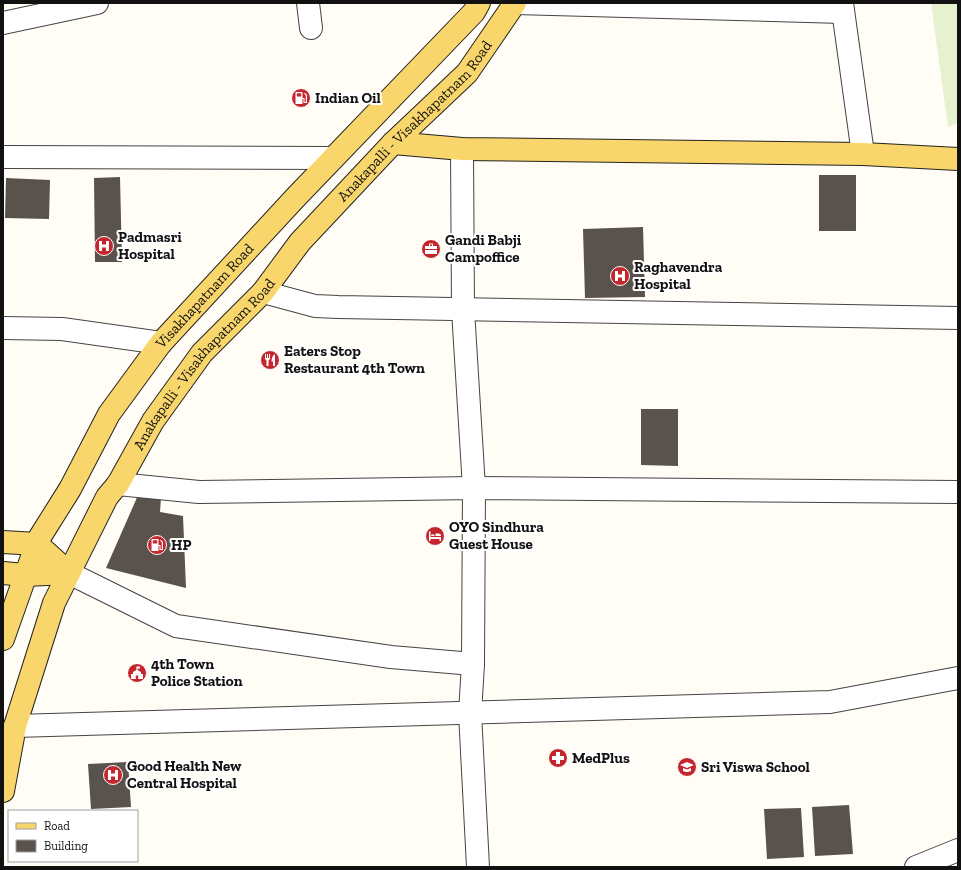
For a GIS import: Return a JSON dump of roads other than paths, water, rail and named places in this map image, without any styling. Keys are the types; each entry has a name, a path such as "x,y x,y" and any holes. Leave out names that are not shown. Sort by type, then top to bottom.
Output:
{"main road":[{"name":"Anakapalli - Visakhapatnam Road","path":"3,791 15,726 54,603 107,497 118,484 153,421 202,353 263,292 300,242 393,143 467,73 515,3"},
{"name":"Visakhapatnam Road","path":"3,639 36,544 70,489 109,414 161,343 475,6"},
{"path":"393,143 462,149 863,154 958,159"},
{"path":"3,542 36,544 69,573"},
{"path":"3,572 25,575 69,573"}],"street":[{"path":"3,23 97,3"},
{"path":"308,3 311,28"},
{"path":"515,3 842,7 863,154"},
{"path":"462,149 463,310 474,488 473,664 470,713 478,867"},
{"path":"3,157 333,158"},
{"path":"263,292 315,306 463,310 958,318"},
{"path":"3,328 62,329 161,343"},
{"path":"118,484 199,492 474,488 958,492"},
{"path":"69,573 176,626 391,657 473,664"},
{"path":"15,726 830,702 958,678"},
{"path":"916,867 958,850"}],"place":[{"name":"Indian Oil","path":"301,98"},
{"name":"Padmasri Hospital","path":"104,246"},
{"name":"Gandi Babji Campoffice","path":"431,249"},
{"name":"Raghavendra Hospital","path":"620,276"},
{"name":"Eaters Stop Restaurant 4th Town","path":"270,360"},
{"name":"OYO Sindhura Guest House","path":"435,536"},
{"name":"HP","path":"157,545"},
{"name":"4th Town Police Station","path":"137,673"},
{"name":"MedPlus","path":"558,758"},
{"name":"Sri Viswa School","path":"687,767"},
{"name":"Good Health New Central Hospital","path":"113,775"}]}
